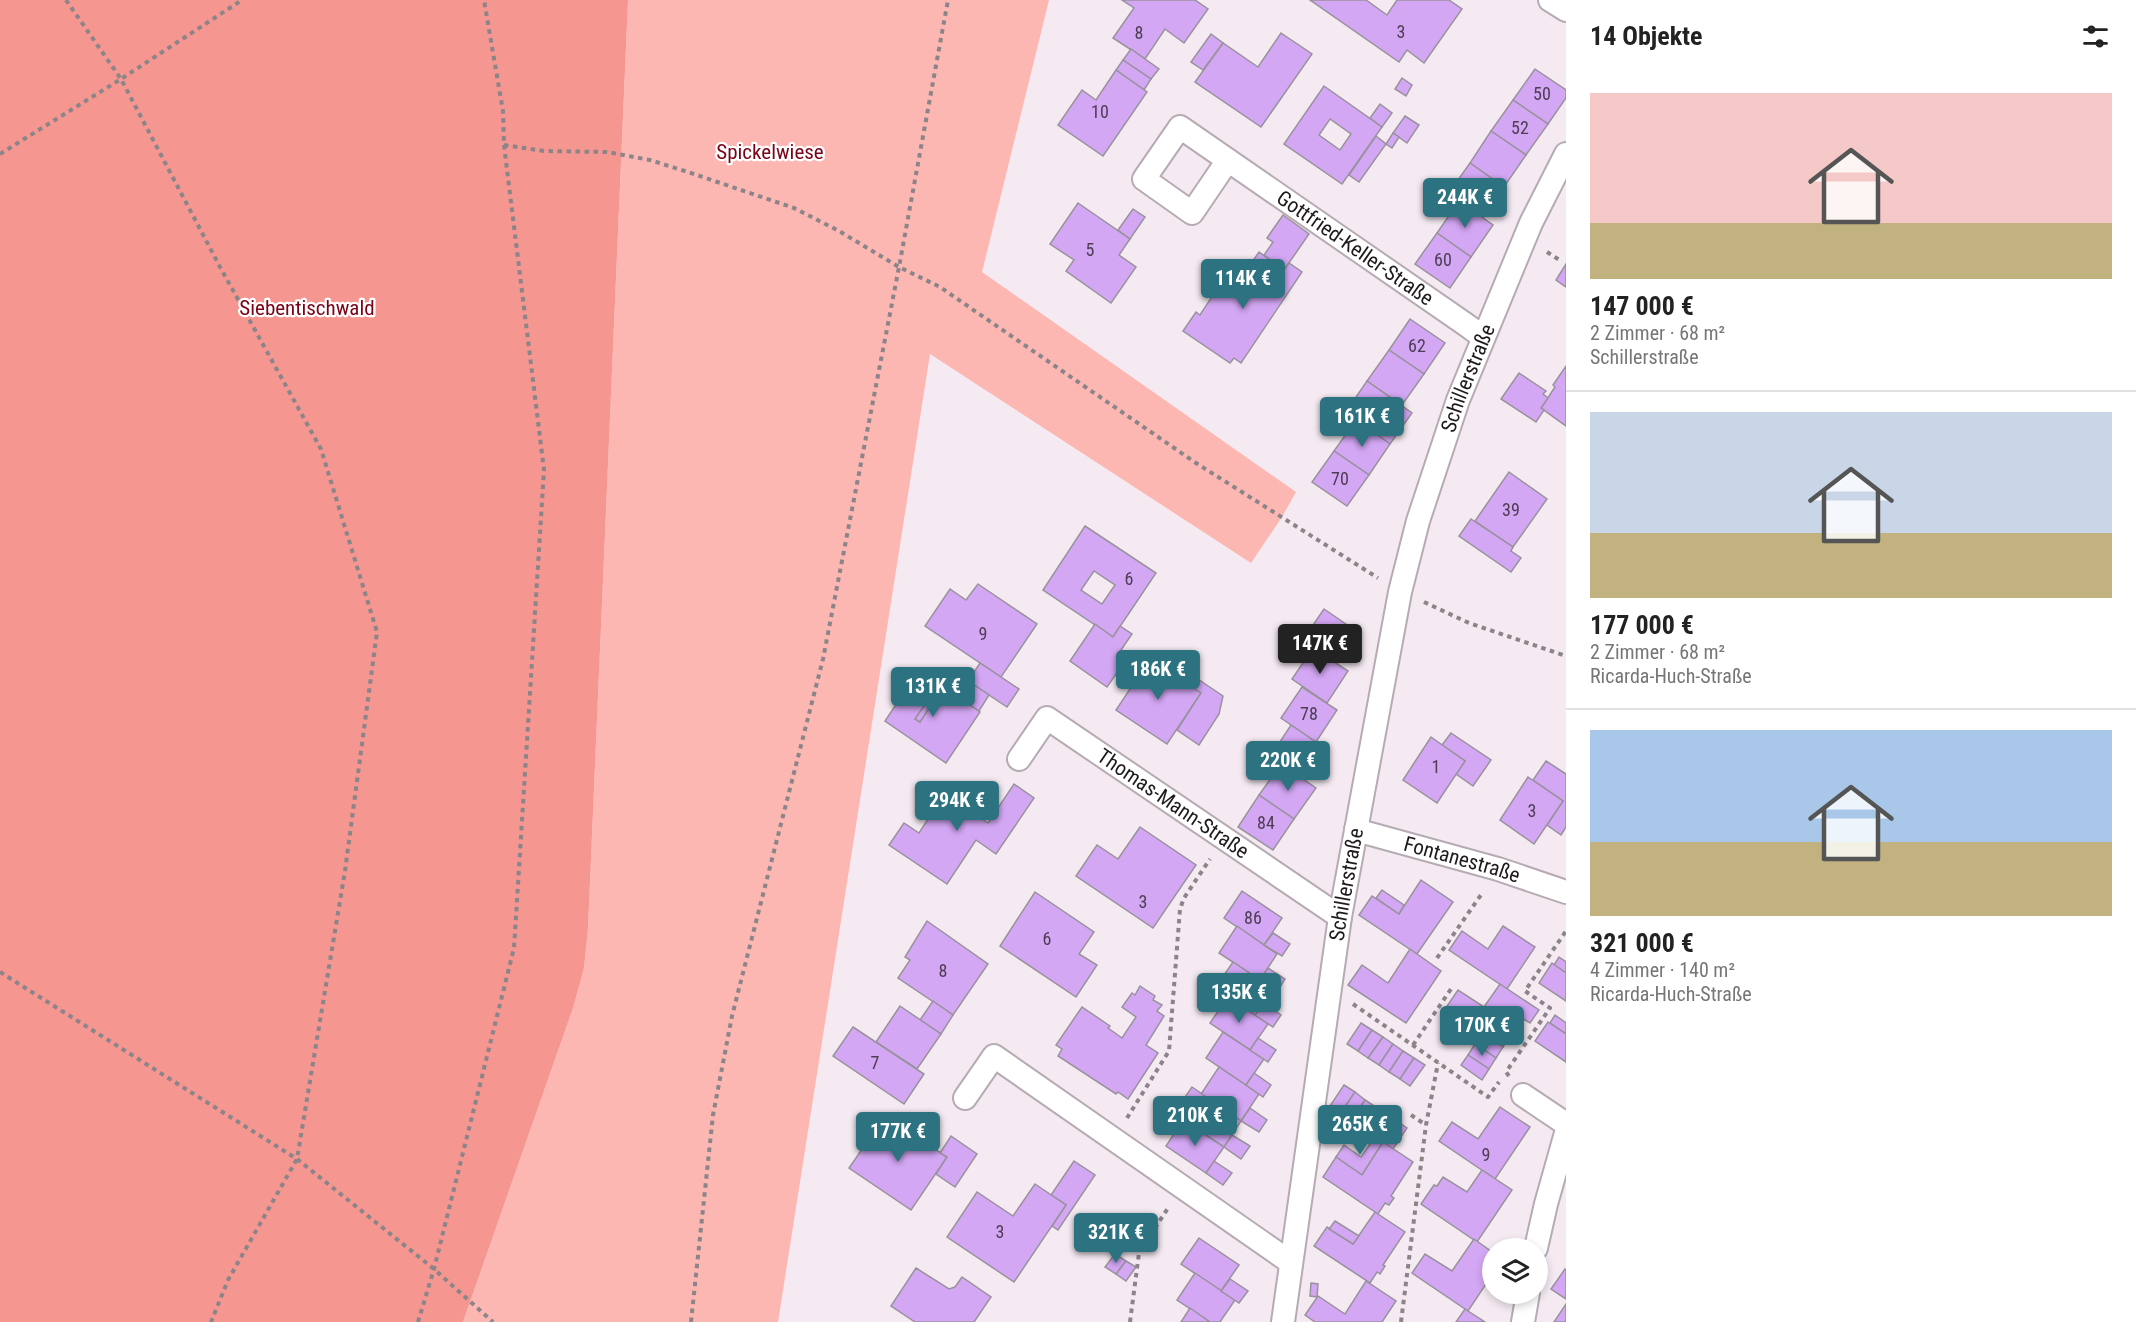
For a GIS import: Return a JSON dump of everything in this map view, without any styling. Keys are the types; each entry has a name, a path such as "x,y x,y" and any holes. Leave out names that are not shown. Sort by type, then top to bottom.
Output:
{"street":[{"path":"1550,0 1566,10"},
{"name":"Schillerstraße","path":"1283,1322 1340,917 1400,592 1436,462 1483,337 1531,223 1566,154"},
{"name":"Gottfried-Keller-Straße","path":"1228,160 1483,337"},
{"name":"Thomas-Mann-Straße","path":"1019,759 1047,718 1340,917"},
{"name":"Fontanestraße","path":"1356,830 1498,869 1566,892"},
{"path":"965,1098 994,1056 1290,1262"},
{"path":"1522,1095 1566,1124"},
{"path":"1538,1238 1566,1133"},
{"path":"1523,1322 1526,1304"}],"path":[{"path":"66,0 121,79 219,267 321,449 377,632 345,871 297,1159 228,1280 211,1322"},
{"path":"0,154 242,0"},
{"path":"418,1322 434,1269 514,948 544,470 504,145 503,111 484,0"},
{"path":"692,1322 713,1115 732,1016 823,659 948,0"},
{"path":"504,145 544,151 607,152 650,160 794,208 839,231 899,267 940,287 1196,463 1400,592 1468,622 1566,656"},
{"path":"1113,1139 1169,1051 1181,904 1224,838"},
{"path":"1437,958 1498,869"},
{"path":"1329,987 1488,1097 1550,1008 1525,991 1566,931"},
{"path":"0,972 297,1159 434,1269 493,1322"},
{"path":"1413,1045 1451,989"},
{"path":"1401,1322 1426,1125 1438,1063"},
{"path":"1506,1072 1522,1095"},
{"path":"1411,1116 1426,1125"},
{"path":"1130,1322 1141,1247 1183,1187"}],"green space":[{"name":"Siebentischwald","path":"0,0 628,0 588,928 584,968 573,1008 463,1322 0,1322"},
{"name":"Spickelwiese","path":"628,0 1049,0 982,272 1296,492 1251,563 930,354 778,1322 463,1322 573,1008 584,968 588,928"}],"building":[{"path":"1122,0 1195,0 1208,9 1184,43 1165,29 1145,59 1113,38 1134,8"},
{"path":"1310,0 1366,0 1387,15 1397,0 1449,0 1462,9 1424,63 1407,50 1399,62"},
{"path":"1281,33 1312,54 1261,127 1195,82 1223,43 1258,67"},
{"path":"1211,34 1223,43 1203,70 1191,62"},
{"path":"1131,49 1159,69 1151,79 1123,60"},
{"path":"1123,60 1151,79 1144,90 1116,70"},
{"path":"1535,69 1566,90 1566,98 1548,124 1513,100"},
{"path":"1116,70 1147,92 1103,156 1058,125 1082,90 1096,100"},
{"path":"1402,78 1412,85 1406,96 1395,89"},
{"path":"1324,86 1382,127 1342,184 1284,144","holes":["1330,119 1351,134 1340,150 1319,135"]},
{"path":"1513,100 1548,124 1526,155 1491,131"},
{"path":"1380,104 1392,113 1382,127 1370,118"},
{"path":"1405,116 1419,125 1407,143 1393,133"},
{"path":"1491,131 1526,155 1504,187 1470,163"},
{"path":"1393,133 1399,137 1392,148 1386,144"},
{"path":"1376,136 1386,144 1359,182 1349,175"},
{"path":"1470,163 1504,187 1483,218 1448,194"},
{"path":"1459,201 1493,225 1471,257 1437,233"},
{"path":"1078,203 1130,239 1119,255 1136,267 1111,303 1066,271 1074,260 1050,244"},
{"path":"1133,209 1145,217 1130,239 1118,230"},
{"path":"1283,215 1309,234 1284,270 1264,255 1273,242 1267,238"},
{"path":"1437,233 1471,257 1450,288 1415,264"},
{"path":"1259,252 1284,270 1289,263 1302,272 1241,363 1234,358 1230,363 1183,331 1196,312 1200,315 1217,289 1228,297"},
{"path":"1566,264 1566,287 1556,280"},
{"path":"1410,319 1445,343 1424,374 1389,350"},
{"path":"1389,350 1424,374 1402,405 1367,381"},
{"path":"1566,366 1566,426 1541,408"},
{"path":"1519,373 1546,391 1543,394 1548,398 1536,422 1501,399"},
{"path":"1367,381 1412,413 1390,444 1356,420 1366,404 1356,397"},
{"path":"1356,420 1390,444 1369,475 1334,451"},
{"path":"1334,451 1369,475 1347,506 1312,482"},
{"path":"1509,472 1547,499 1513,547 1475,521"},
{"path":"1471,519 1513,547 1511,551 1521,558 1511,572 1459,536"},
{"path":"1085,526 1156,573 1113,637 1043,590","holes":["1094,571 1115,585 1102,604 1081,590"]},
{"path":"978,584 1037,624 1001,677 925,626 950,589 966,600"},
{"path":"1324,609 1359,633 1337,664 1302,641"},
{"path":"1095,624 1113,637 1120,626 1132,634 1119,653 1126,660 1107,687 1070,661"},
{"path":"1313,648 1348,671 1327,703 1292,679"},
{"path":"1156,651 1177,665 1171,673 1150,659"},
{"path":"1150,659 1201,693 1167,744 1116,710"},
{"path":"980,663 1019,689 1007,707 968,681"},
{"path":"1177,665 1223,696 1219,714 1199,745 1177,730 1201,693 1171,673"},
{"path":"927,674 936,689 915,719 920,722 943,687 980,712 946,763 885,721 915,676"},
{"path":"958,674 989,695 979,711 947,689"},
{"path":"942,676 952,682 947,689 943,687 920,722 915,719 936,689 934,687"},
{"path":"1302,687 1337,710 1316,742 1281,718"},
{"path":"1291,725 1326,749 1305,780 1270,757"},
{"path":"1451,733 1491,760 1473,786 1456,774 1465,761 1442,745"},
{"path":"1431,737 1465,761 1437,803 1403,780"},
{"path":"1546,761 1566,774 1566,827 1561,835 1547,825 1563,801 1533,780"},
{"path":"1281,764 1316,788 1294,819 1259,795"},
{"path":"1528,777 1563,801 1534,844 1500,820"},
{"path":"1014,784 1034,798 996,854 976,840 947,884 889,845 904,823 919,833 932,813 917,803 927,788 957,808 960,804 988,823"},
{"path":"1259,795 1294,819 1273,850 1238,827"},
{"path":"1140,827 1196,865 1153,928 1076,876 1097,845 1118,859"},
{"path":"1421,880 1453,902 1417,954 1359,915 1372,896 1399,914"},
{"path":"1382,890 1404,905 1399,914 1376,898"},
{"path":"1242,891 1282,918 1264,945 1224,918"},
{"path":"1035,892 1094,932 1079,954 1097,965 1076,997 1000,946"},
{"path":"927,921 988,964 953,1015 898,978 910,960 905,957"},
{"path":"1237,926 1277,954 1260,980 1219,953"},
{"path":"1503,926 1535,947 1507,989 1449,950 1462,931 1488,949"},
{"path":"1273,933 1290,944 1282,956 1264,945"},
{"path":"1410,949 1441,971 1406,1023 1348,985 1362,965 1388,983"},
{"path":"1559,957 1566,962 1566,973 1554,965"},
{"path":"1233,962 1273,989 1255,1015 1215,988"},
{"path":"1552,963 1566,973 1566,1001 1539,983"},
{"path":"1268,968 1285,979 1277,992 1260,980"},
{"path":"1500,984 1539,1010 1530,1023 1522,1018 1503,1047 1445,1009 1458,990 1484,1007"},
{"path":"1140,986 1155,996 1153,1000 1162,1005 1157,1011 1164,1016 1146,1045 1158,1053 1128,1099 1118,1092 1116,1094 1058,1056 1062,1049 1056,1045 1082,1007 1110,1026 1108,1028 1122,1038 1136,1017 1122,1007 1132,993 1135,995"},
{"path":"1228,997 1268,1024 1250,1050 1210,1023"},
{"path":"933,1001 953,1015 941,1034 920,1020"},
{"path":"1264,1003 1281,1015 1273,1027 1255,1015"},
{"path":"900,1006 941,1034 917,1069 876,1042"},
{"path":"1555,1015 1566,1023 1566,1034 1550,1023"},
{"path":"1548,1022 1566,1034 1566,1062 1535,1041"},
{"path":"1361,1023 1372,1030 1358,1051 1347,1044"},
{"path":"853,1027 924,1074 904,1104 833,1056"},
{"path":"1372,1030 1383,1037 1368,1058 1358,1051"},
{"path":"1223,1032 1264,1059 1246,1085 1206,1058"},
{"path":"1482,1033 1503,1047 1496,1058 1475,1044"},
{"path":"1383,1037 1393,1044 1379,1065 1368,1058"},
{"path":"1258,1038 1276,1050 1268,1062 1250,1050"},
{"path":"1393,1044 1403,1051 1389,1072 1379,1065"},
{"path":"1475,1044 1496,1058 1489,1069 1468,1055"},
{"path":"1403,1051 1414,1058 1400,1079 1389,1072"},
{"path":"1468,1055 1489,1069 1482,1080 1461,1065"},
{"path":"1414,1058 1425,1065 1410,1086 1400,1079"},
{"path":"1219,1067 1259,1094 1241,1121 1201,1094"},
{"path":"1254,1073 1271,1085 1263,1097 1246,1085"},
{"path":"1344,1085 1355,1092 1340,1114 1330,1106"},
{"path":"1192,1087 1241,1121 1224,1147 1174,1113"},
{"path":"1355,1092 1365,1100 1351,1121 1340,1114"},
{"path":"1365,1100 1376,1107 1361,1128 1351,1121"},
{"path":"1376,1107 1386,1114 1372,1135 1361,1128"},
{"path":"1500,1107 1530,1127 1495,1179 1439,1141 1452,1122 1478,1139"},
{"path":"1250,1108 1267,1120 1259,1132 1241,1121"},
{"path":"1386,1114 1397,1121 1383,1142 1372,1135"},
{"path":"885,1116 947,1157 911,1210 849,1168"},
{"path":"1183,1120 1224,1147 1206,1173 1166,1146"},
{"path":"1397,1121 1407,1128 1393,1149 1383,1142"},
{"path":"1232,1135 1250,1146 1241,1159 1224,1147"},
{"path":"951,1136 977,1154 955,1187 936,1174 947,1157 940,1153"},
{"path":"1375,1137 1383,1142 1362,1175 1336,1157 1344,1145 1361,1157"},
{"path":"1383,1142 1413,1162 1391,1196 1394,1198 1389,1205 1385,1203 1378,1214 1323,1177 1336,1157 1362,1175"},
{"path":"1074,1161 1095,1175 1058,1230 1052,1226 1066,1205 1051,1195"},
{"path":"1214,1161 1232,1173 1223,1185 1206,1173"},
{"path":"1482,1170 1512,1190 1477,1242 1421,1204 1434,1185 1437,1186 1443,1177 1467,1192"},
{"path":"1035,1184 1066,1205 1014,1282 947,1237 977,1192 1013,1216"},
{"path":"1375,1212 1405,1232 1383,1265 1385,1266 1380,1274 1377,1272 1370,1283 1314,1246 1327,1227 1353,1244"},
{"path":"1335,1221 1359,1236 1353,1244 1329,1229"},
{"path":"1199,1238 1239,1265 1221,1291 1181,1264"},
{"path":"1474,1239 1482,1245 1482,1290 1468,1311 1412,1273 1425,1254 1452,1271"},
{"path":"1115,1254 1126,1261 1116,1274 1105,1267"},
{"path":"1126,1261 1136,1267 1126,1281 1116,1274"},
{"path":"916,1268 949,1289 955,1287 962,1277 991,1297 974,1322 915,1322 891,1306"},
{"path":"1566,1270 1566,1299 1551,1289"},
{"path":"1195,1273 1235,1300 1220,1322 1210,1322 1177,1300"},
{"path":"1230,1279 1248,1291 1239,1303 1221,1291"},
{"path":"1366,1281 1396,1301 1382,1322 1315,1322 1305,1315 1318,1296 1345,1314"},
{"path":"1311,1283 1318,1284 1317,1297 1310,1296"},
{"path":"1566,1304 1566,1322 1554,1322"},
{"path":"1190,1308 1210,1322 1181,1322"},
{"path":"1465,1309 1468,1311 1485,1322 1456,1322"}]}
